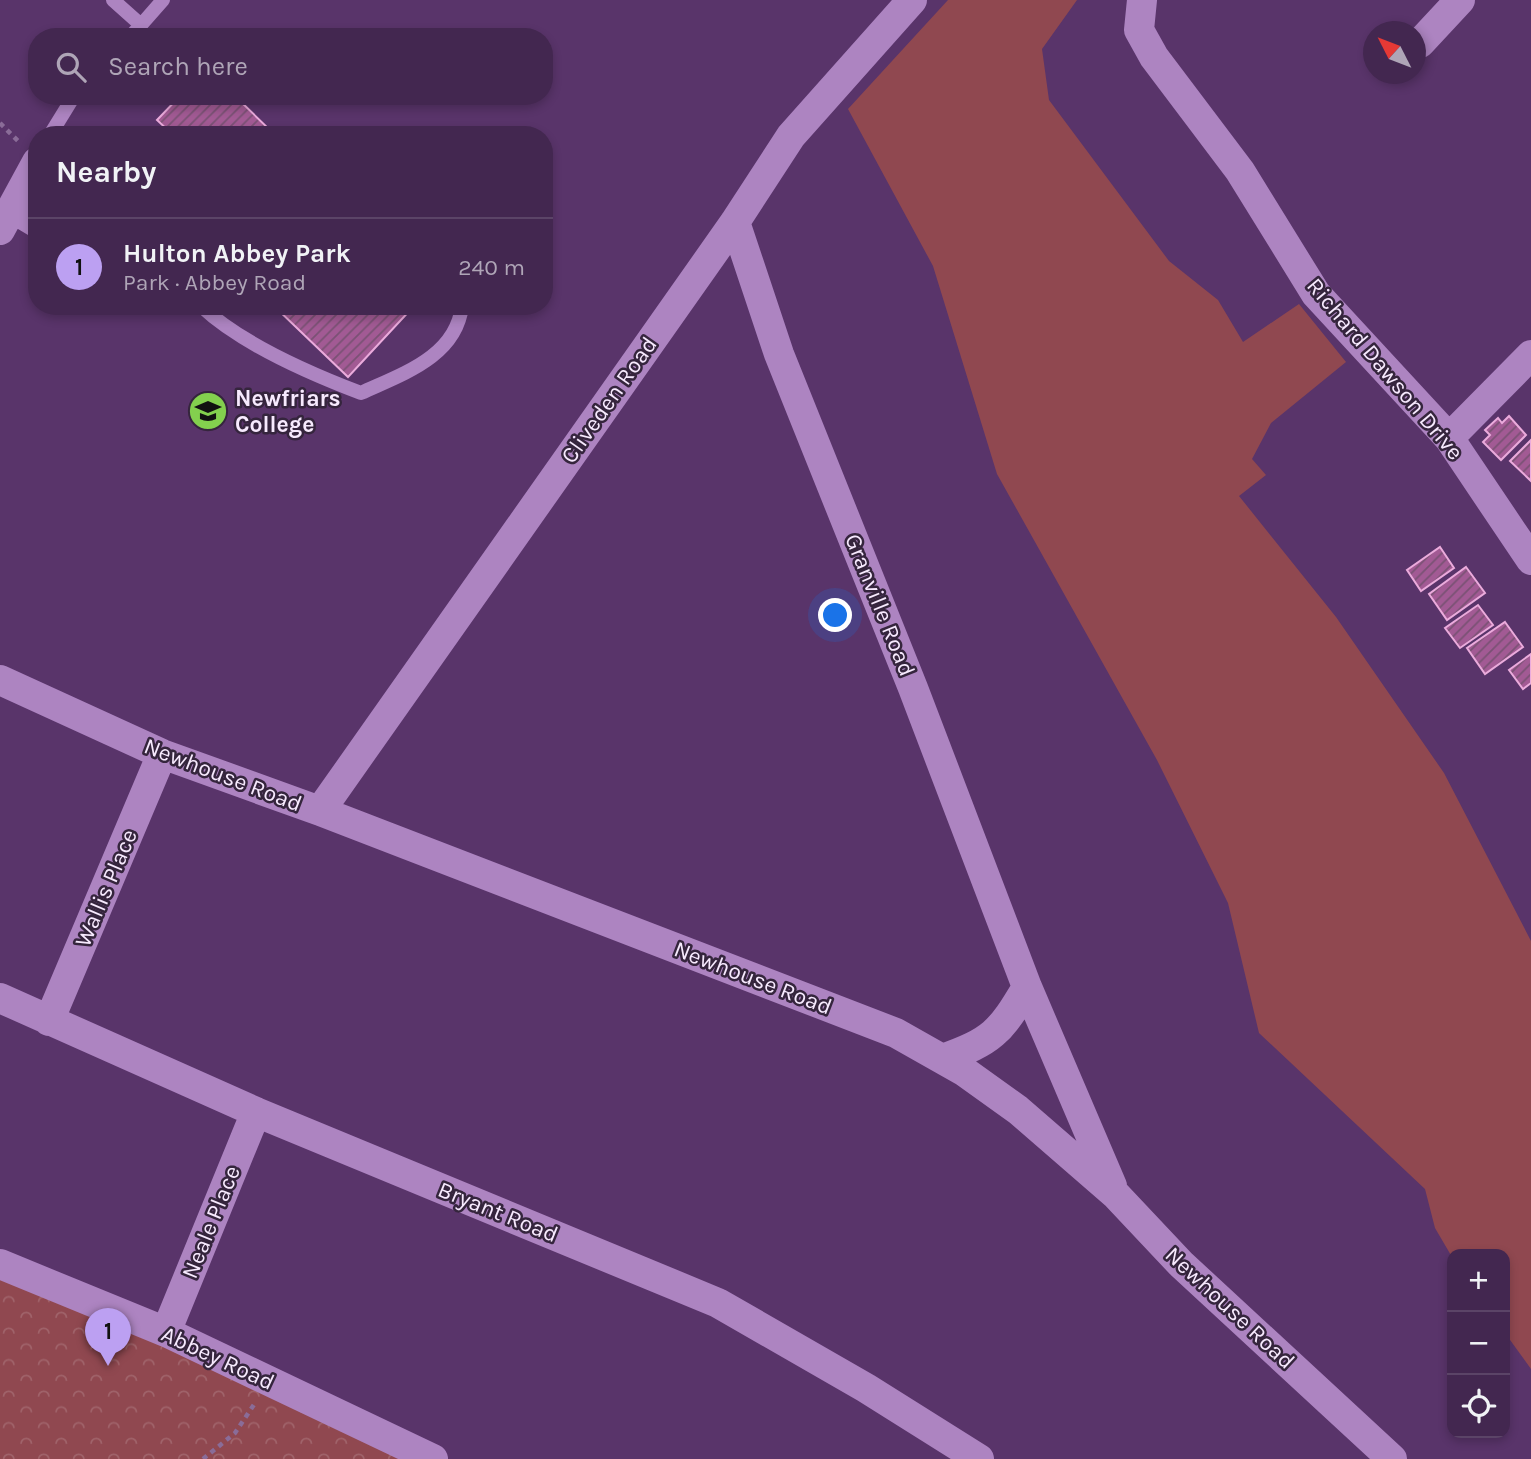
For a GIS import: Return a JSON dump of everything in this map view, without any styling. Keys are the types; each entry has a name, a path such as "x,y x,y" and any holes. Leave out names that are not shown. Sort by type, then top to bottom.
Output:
{"street":[{"name":"Cliveden Road","path":"320,811 735,222 791,136 912,0"},
{"name":"Richard Dawson Drive","path":"1142,0 1139,30 1154,57 1240,171 1317,294 1449,438 1531,560"},
{"path":"1426,37 1460,0"},
{"path":"16,221 28,187"},
{"name":"Granville Road","path":"735,222 779,354 913,688 1027,987 1116,1195"},
{"path":"1449,438 1531,355"},
{"name":"Newhouse Road","path":"0,680 162,754 320,811 896,1034 942,1059 1018,1110 1116,1195 1181,1264 1392,1459"},
{"name":"Wallis Place","path":"49,1021 162,754"},
{"path":"942,1059 982,1044 1006,1022 1027,987"},
{"name":"Bryant Road","path":"0,998 256,1112 718,1303 866,1388 979,1459"},
{"name":"Neale Place","path":"166,1332 256,1112"},
{"name":"Abbey Road","path":"0,1264 166,1332 433,1459"}],"lane":[{"path":"114,0 141,25"},
{"path":"138,28 163,0"},
{"path":"56,126 68,105"},
{"path":"211,315 315,376 361,393 428,362 460,326 461,315"}],"path":[{"path":"203,1459 235,1433 267,1381"}],"green space":[{"path":"948,0 1077,0 1042,49 1049,100 1169,261 1218,300 1243,342 1299,304 1346,362 1271,423 1252,459 1266,475 1239,496 1336,617 1444,773 1531,941 1531,1369 1510,1340 1510,1249 1447,1249 1435,1228 1425,1189 1259,1033 1228,903 1157,760 997,474 933,266 848,109"},
{"path":"0,1275 161,1341 408,1459 0,1459"}],"building":[{"path":"171,105 244,105 266,126 163,126 157,120"},
{"path":"283,315 406,315 348,377"},
{"path":"1509,416 1526,435 1501,460 1483,442 1490,435 1485,430 1498,418 1502,423"},
{"path":"1531,440 1531,481 1510,461"},
{"path":"1440,547 1454,568 1421,591 1407,570"},
{"path":"1466,567 1485,593 1447,620 1429,594"},
{"path":"1478,605 1493,625 1460,648 1445,628"},
{"path":"1505,622 1523,647 1485,674 1467,648"},
{"path":"1531,654 1531,683 1523,689 1509,670"}],"place":[{"name":"Newfriars College","path":"208,411"},
{"name":"Hulton Abbey Park","path":"108,1366"}]}
